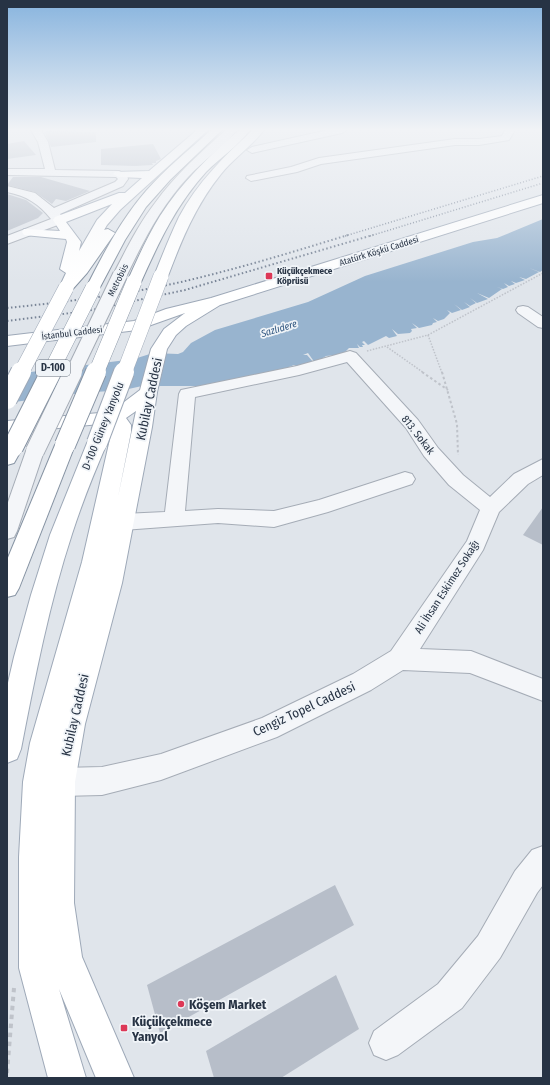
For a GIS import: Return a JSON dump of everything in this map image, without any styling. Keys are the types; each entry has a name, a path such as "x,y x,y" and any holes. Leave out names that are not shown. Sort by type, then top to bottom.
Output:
{"main road":[{"path":"7,399 86,249 102,223 146,181"},
{"path":"66,288 86,264 121,213 132,202 159,181"},
{"name":"D-100","path":"10,452 108,258 149,195 163,181"},
{"path":"7,588 65,445 127,279 148,248 177,199 194,181"},
{"name":"D-100 Güney Yanyolu","path":"7,749 28,650 50,571 71,505 97,443 161,276 187,215 199,195 211,181"},
{"path":"66,288 67,270 74,242 56,217 109,202 136,189"},
{"name":"Atatürk Köşkü Caddesi","path":"215,302 543,199"},
{"path":"29,232 71,236"},
{"name":"İstanbul Caddesi","path":"7,341 137,325 171,312 215,302"},
{"name":"Kubilay Caddesi","path":"115,1078 73,980 65,957 58,903 61,782 70,724 110,583 143,427 148,392 159,349 170,332 180,323 215,302"},
{"path":"137,325 145,329 159,349"},
{"path":"7,427 115,417 136,403 148,392"},
{"name":"Kubilay Caddesi","path":"67,1078 36,968 35,850 37,782 44,743 93,562 122,432 122,425 115,417"}],"street":[{"path":"7,240 29,232 116,181"},
{"name":"Metrobüs","path":"7,502 127,279 139,236 160,205 180,181"},
{"path":"7,189 26,192 37,197 56,217"},
{"path":"523,310 543,324"},
{"path":"174,518 187,394 298,370 350,356"},
{"name":"813. Sokak","path":"350,356 412,424 431,452 456,480 491,508"},
{"name":"Metrobüs","path":"7,531 22,494 35,451"},
{"name":"Ali İhsan Eskimez Sokağı","path":"400,659 476,544 491,508 521,479 543,466"},
{"path":"123,522 218,516 274,519 320,507 405,479"},
{"path":"400,659 471,662 543,690"},
{"name":"Cengiz Topel Caddesi","path":"61,782 102,781 161,767 253,733 362,682 400,659"},
{"path":"386,1043 450,996 488,947 526,882 543,861"}],"path":[{"path":"350,356 428,335 543,273"},
{"path":"428,335 448,390 459,438 456,480"},
{"path":"386,346 448,390"}],"water":[{"name":"Sazlıdere","path":"543,219 543,270 540,272 529,268 539,272 526,279 519,277 525,280 516,283 511,281 515,284 509,286 504,283 508,287 503,289 497,287 502,289 489,298 477,293 488,299 477,303 470,298 476,303 470,306 464,302 470,307 462,310 454,304 461,310 452,313 447,310 450,313 444,319 438,321 433,318 437,322 433,323 432,325 419,328 412,323 417,328 411,329 412,331 410,333 398,334 392,329 397,336 389,338 386,336 368,345 364,341 362,342 365,345 362,345 363,347 360,347 357,344 359,348 349,348 343,354 326,356 315,363 308,353 303,355 307,355 314,363 298,367 294,365 289,367 291,369 230,380 210,386 142,386 124,390 81,393 7,403 7,375 134,359 153,353 178,354 183,352 191,343 215,330 308,302 365,276 473,242 497,238"}],"building":[{"path":"10,181 54,181 90,191 66,201 56,199 52,204 35,192 7,185"},
{"path":"7,194 26,200 43,213 38,218 7,231"},
{"path":"543,507 543,545 523,535"},
{"path":"335,885 354,925 160,1033 147,985"},
{"path":"336,975 359,1029 281,1078 214,1078 206,1051"}],"railway":[{"path":"345,236 528,181"},
{"path":"370,236 543,183"},
{"path":"7,308 94,298 160,287 244,266 348,235"},
{"path":"7,321 87,311 185,290 373,235"}],"place":[{"name":"Küçükçekmece Köprüsü","path":"269,276"},
{"name":"Köşem Market","path":"181,1004"},
{"name":"Küçükçekmece Yanyol","path":"124,1028"}]}
